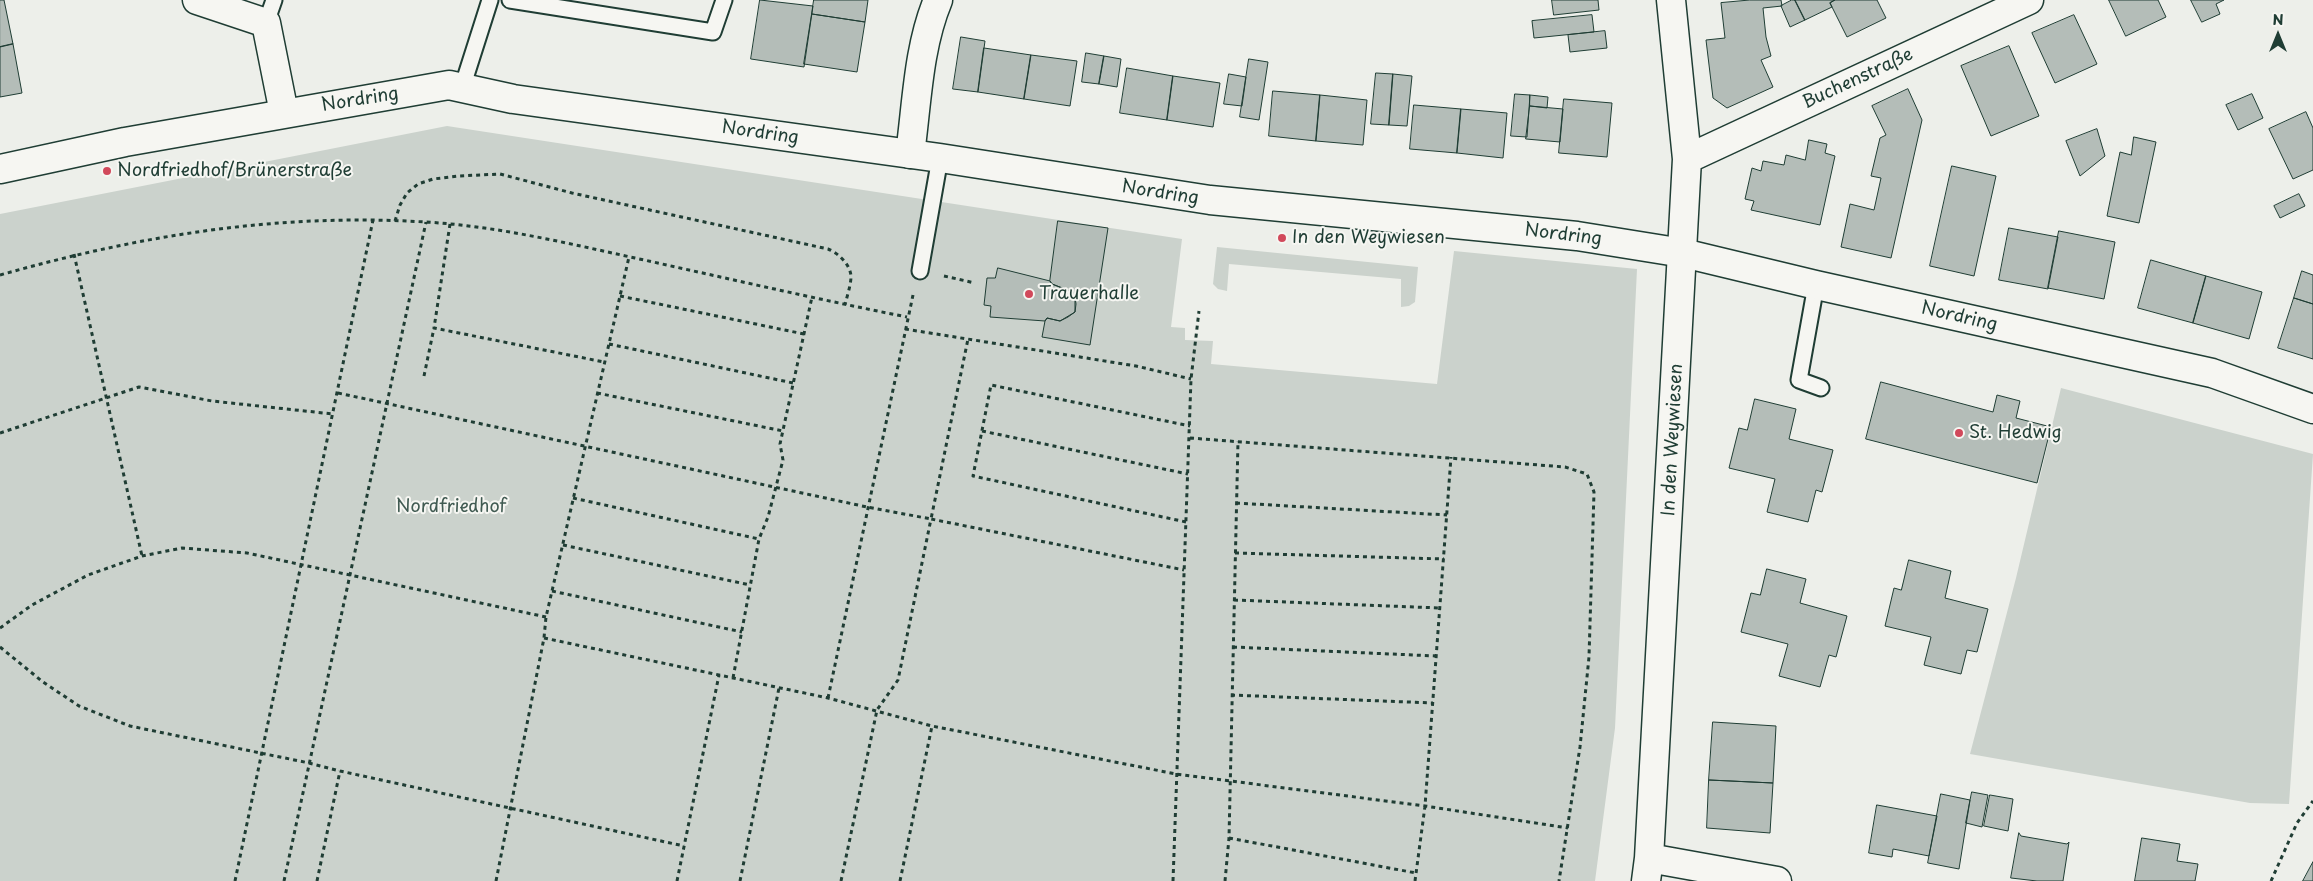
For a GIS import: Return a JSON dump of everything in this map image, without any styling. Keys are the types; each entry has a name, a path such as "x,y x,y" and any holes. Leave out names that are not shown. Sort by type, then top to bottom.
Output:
{"street":[{"path":"197,0 270,12 284,113"},
{"path":"910,154 924,46 930,18 938,0"},
{"name":"In den Weywiesen","path":"1647,870 1687,159 1671,0"},
{"name":"Buchenstraße","path":"1687,159 2029,0"},
{"name":"Nordring","path":"0,169 125,142 449,86 513,99 940,158 1210,200 1577,236 1683,253 1816,285 2212,374 2313,410"},
{"path":"1647,870 1777,881"}],"lane":[{"path":"462,88 490,0"},
{"path":"510,0 713,32 724,0"},
{"path":"920,271 940,158"},
{"path":"1816,285 1799,380 1822,388"}],"path":[{"path":"395,221 400,205 407,193 418,184 459,176 500,174 572,193 828,248 836,252 843,260 851,276 845,305"},
{"path":"0,275 74,254 180,233 270,222 374,220 426,222 544,237 845,305 907,317"},
{"path":"235,881 374,220"},
{"path":"284,881 385,403 426,222"},
{"path":"424,376 434,328 450,224"},
{"path":"74,254 142,556"},
{"path":"496,881 544,638 546,617 629,257"},
{"path":"828,698 907,317 920,271 975,283"},
{"path":"620,296 804,334"},
{"path":"733,678 760,539 783,460 780,444 812,297"},
{"path":"1173,881 1191,379 1199,311"},
{"path":"434,328 604,362"},
{"path":"905,329 1136,366 1191,379"},
{"path":"841,881 877,710 898,680 968,339"},
{"path":"608,344 793,383"},
{"path":"1186,522 973,476 992,385 1190,426"},
{"path":"0,433 139,387 212,400 334,414"},
{"path":"338,393 776,488 1184,570"},
{"path":"598,393 783,431"},
{"path":"982,431 1188,474"},
{"path":"1190,438 1565,467 1587,474 1594,492 1589,657 1580,747 1558,881"},
{"path":"1225,881 1229,838 1238,442"},
{"path":"1415,881 1425,806 1451,458"},
{"path":"573,498 760,539"},
{"path":"1236,503 1447,515"},
{"path":"563,545 750,585"},
{"path":"0,628 32,605 88,575 142,556 182,548 247,553 546,617"},
{"path":"1235,552 1444,559"},
{"path":"552,591 742,632"},
{"path":"1234,600 1440,608"},
{"path":"544,638 828,698 932,726 1176,774 1425,806 1568,828"},
{"path":"1233,646 1436,656"},
{"path":"0,647 43,682 79,706 130,726 263,753 340,772 684,846"},
{"path":"676,881 719,675"},
{"path":"740,881 779,688"},
{"path":"1231,695 1433,704"},
{"path":"900,881 932,726"},
{"path":"318,881 340,772"},
{"path":"2271,881 2297,823 2313,800"},
{"path":"1229,838 1416,873"}],"green space":[{"name":"Nordfriedhof","path":"447,126 1182,239 1171,327 1185,328 1185,340 1213,341 1211,364 1437,384 1454,251 1637,269 1615,728 1595,881 0,881 0,214"},
{"path":"1217,247 1418,267 1415,302 1409,306 1401,307 1401,279 1229,264 1227,291 1218,289 1213,284"},
{"path":"2061,388 2313,454 2289,804 2250,803 1970,754 2016,578"}],"building":[{"path":"0,0 4,0 13,44 0,47"},
{"path":"760,0 813,6 804,67 751,59"},
{"path":"814,0 868,0 865,22 812,14"},
{"path":"1552,0 1598,0 1599,10 1554,15"},
{"path":"1750,0 1781,0 1782,6 1763,8 1766,37 1771,56 1761,60 1773,87 1727,108 1713,98 1706,40 1725,38 1721,3"},
{"path":"1795,0 1805,20 1790,27 1781,6"},
{"path":"1795,0 1835,0 1830,3 1832,7 1805,20"},
{"path":"1835,0 1877,0 1886,18 1847,37 1830,3"},
{"path":"2109,0 2158,0 2166,17 2126,36"},
{"path":"2191,0 2224,0 2216,4 2220,14 2202,22"},
{"path":"812,14 865,22 857,72 804,64"},
{"path":"1592,15 1594,32 1534,38 1532,21"},
{"path":"2074,15 2097,64 2055,83 2032,33"},
{"path":"1605,31 1607,48 1570,52 1568,35"},
{"path":"961,37 985,41 978,92 953,89"},
{"path":"13,44 22,93 0,97 0,47"},
{"path":"2009,46 2039,116 1991,136 1961,66"},
{"path":"984,48 1031,55 1024,99 978,92"},
{"path":"1086,53 1104,56 1099,84 1082,82"},
{"path":"1031,55 1077,61 1070,106 1024,99"},
{"path":"1104,56 1121,59 1117,87 1099,84"},
{"path":"1249,59 1268,62 1259,120 1240,117"},
{"path":"1127,68 1173,76 1167,120 1120,113"},
{"path":"1376,73 1393,74 1389,125 1371,124"},
{"path":"1229,74 1246,77 1242,106 1224,104"},
{"path":"1393,74 1412,76 1407,126 1389,125"},
{"path":"1173,76 1220,83 1213,127 1167,120"},
{"path":"1908,89 1922,120 1891,258 1841,247 1850,204 1874,210 1881,178 1871,176 1880,138 1886,135 1872,106"},
{"path":"1273,91 1320,95 1316,141 1269,136"},
{"path":"1515,94 1530,95 1527,137 1511,136"},
{"path":"2252,94 2263,118 2238,130 2226,105"},
{"path":"1320,95 1367,100 1363,145 1316,141"},
{"path":"1530,95 1548,97 1547,108 1530,106"},
{"path":"1564,99 1612,103 1607,157 1559,153"},
{"path":"1414,105 1461,109 1457,153 1410,149"},
{"path":"1530,106 1563,109 1560,142 1526,139"},
{"path":"1461,109 1507,113 1503,158 1457,153"},
{"path":"2306,112 2313,128 2313,170 2293,179 2269,129"},
{"path":"2097,129 2105,156 2080,176 2066,141"},
{"path":"2134,137 2156,142 2139,223 2107,216 2120,152 2131,155"},
{"path":"1809,140 1827,144 1825,153 1835,156 1820,225 1751,210 1754,201 1745,199 1752,168 1761,171 1763,161 1784,165 1786,155 1805,160"},
{"path":"1952,166 1996,176 1974,276 1930,266"},
{"path":"2299,194 2305,206 2280,218 2274,206"},
{"path":"1058,221 1108,228 1090,345 1042,337 1047,318 1060,321 1075,312 1075,297 1070,291 1052,284 1050,281"},
{"path":"2009,228 2058,237 2048,289 1999,280"},
{"path":"2059,231 2115,242 2104,299 2048,288"},
{"path":"2151,260 2206,276 2193,323 2138,308"},
{"name":"Trauerhalle","path":"998,268 1050,281 1052,284 1070,291 1075,297 1075,312 1060,321 1047,318 1045,321 990,317 991,306 984,305 987,278 995,278"},
{"path":"2302,271 2313,275 2313,304 2294,298"},
{"path":"2206,276 2262,292 2249,339 2193,323"},
{"path":"2294,298 2313,304 2313,359 2278,348"},
{"name":"St. Hedwig","path":"1881,382 1993,412 1997,395 2020,401 2016,418 2051,427 2037,483 1866,439"},
{"path":"1755,399 1796,409 1789,439 1833,450 1822,492 1816,490 1808,522 1767,512 1775,479 1729,468 1739,428 1747,430"},
{"path":"1909,560 1951,571 1945,598 1988,609 1977,652 1967,650 1961,674 1924,665 1931,637 1885,626 1894,588 1901,590"},
{"path":"1767,569 1806,579 1800,603 1847,616 1836,657 1829,655 1820,687 1779,676 1788,644 1741,632 1751,593 1760,595"},
{"path":"1713,722 1776,726 1773,783 1709,780"},
{"path":"1709,780 1773,783 1770,833 1707,828"},
{"path":"1972,792 1988,795 1982,827 1966,823"},
{"path":"1941,794 1970,800 1959,869 1928,863"},
{"path":"1990,795 2013,799 2008,831 1984,826"},
{"path":"1877,805 1937,816 1929,856 1893,849 1892,857 1869,853"},
{"path":"2019,833 2021,836 2067,844 2069,842 2063,881 2011,878"},
{"path":"2142,838 2180,844 2177,861 2198,864 2195,881 2135,881"},
{"path":"2313,862 2313,881 2303,881"}],"place":[{"name":"Nordfriedhof/Brünerstraße","path":"107,171"},
{"name":"In den Weywiesen","path":"1282,238"},
{"name":"Trauerhalle","path":"1029,294"},
{"name":"St. Hedwig","path":"1959,433"}]}
